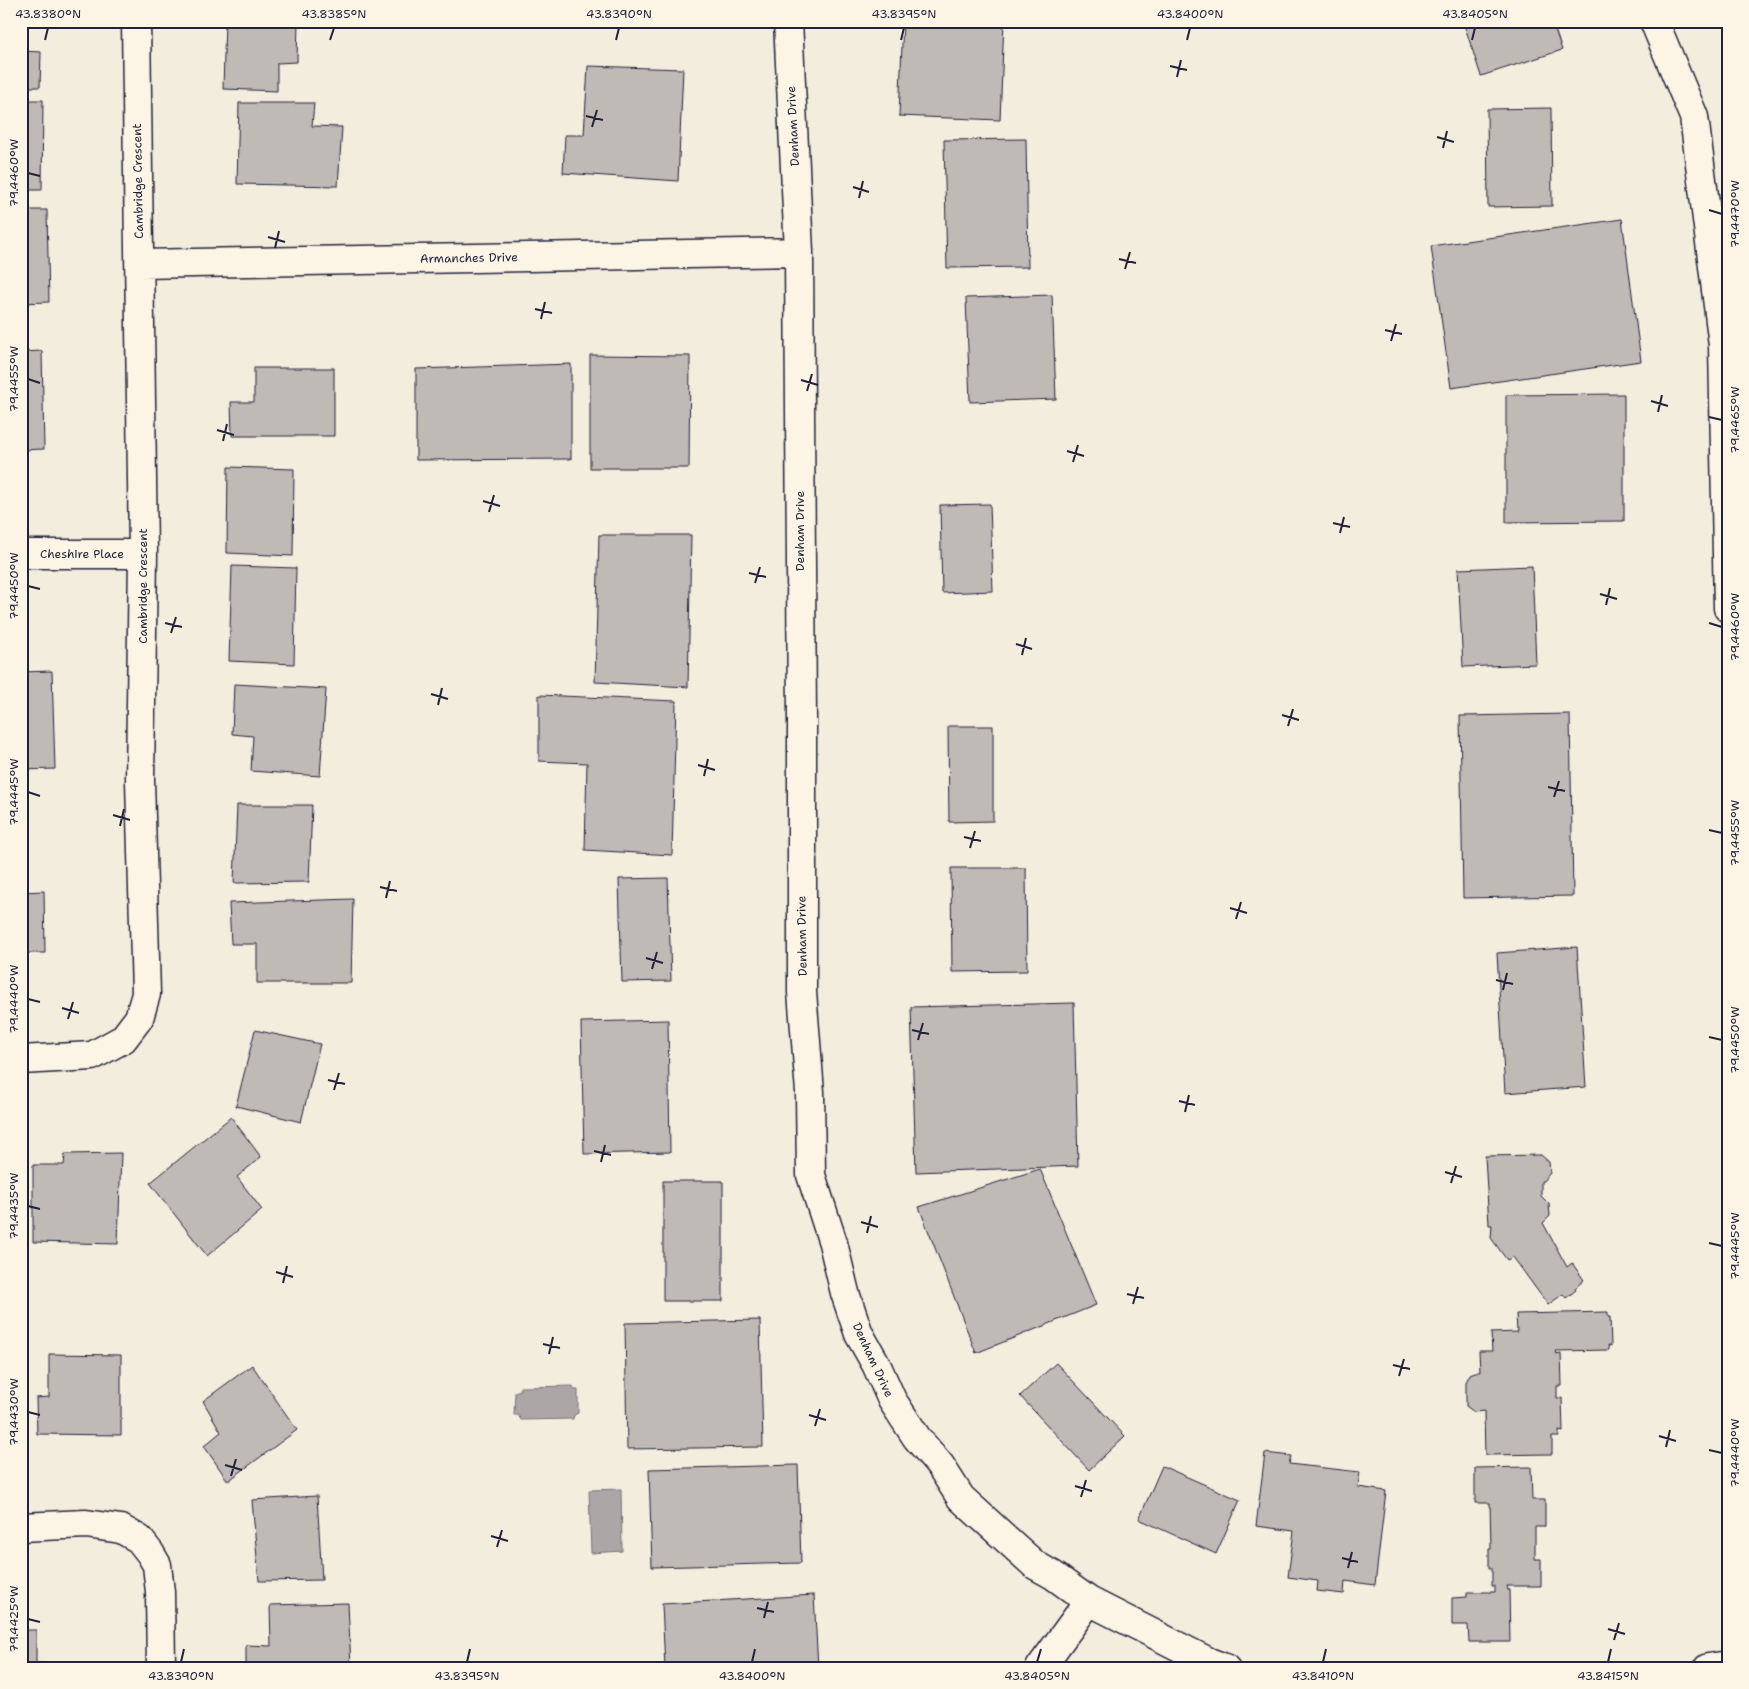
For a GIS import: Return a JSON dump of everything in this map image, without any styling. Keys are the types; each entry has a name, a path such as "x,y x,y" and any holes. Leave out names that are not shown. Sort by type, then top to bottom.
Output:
{"street":[{"name":"Cambridge Crescent","path":"21,1060 92,1056 123,1039 139,1018 146,994 140,781 143,554 136,21"},
{"name":"Denham Drive","path":"788,21 799,252 802,992 810,1092 812,1175 833,1243 845,1293 859,1334 876,1364 892,1400 917,1438 940,1465 961,1498 1035,1565 1090,1601 1208,1662 1225,1668"},
{"path":"1654,21 1694,117 1724,345 1728,608"},
{"name":"Armanches Drive","path":"140,264 799,252"},
{"name":"Cheshire Place","path":"21,554 143,554"},
{"path":"21,1527 86,1524 121,1529 139,1539 157,1565 160,1592 161,1668"},
{"path":"1040,1668 1090,1601"},
{"path":"1708,1668 1728,1665"}],"shaded area":[{"path":"573,1386 574,1390 578,1390 578,1413 574,1415 573,1419 521,1420 518,1415 514,1415 515,1392 520,1390 520,1387"},
{"path":"621,1489 622,1551 591,1553 589,1490"}],"building":[{"path":"225,21 298,21 297,62 277,63 277,91 223,89"},
{"path":"582,21 632,21 632,24 582,23"},
{"path":"903,21 1004,21 1000,120 899,116"},
{"path":"1463,21 1552,21 1562,50 1481,76"},
{"path":"21,51 41,52 40,87 21,87"},
{"path":"588,66 683,69 678,181 563,173 565,135 584,135"},
{"path":"21,100 43,100 42,190 21,190"},
{"path":"239,103 314,103 312,126 342,127 338,186 237,184"},
{"path":"1551,108 1552,206 1488,207 1487,109"},
{"path":"1026,139 1028,267 947,268 944,140"},
{"path":"21,210 47,210 49,302 21,303"},
{"path":"1622,219 1641,361 1451,388 1431,246"},
{"path":"1052,295 1056,399 970,402 966,298"},
{"path":"42,351 44,449 21,450 21,352"},
{"path":"590,355 690,356 689,468 590,468"},
{"path":"571,364 571,459 416,460 416,369"},
{"path":"254,368 334,368 334,436 232,436 231,402 254,402"},
{"path":"1624,394 1624,521 1506,522 1506,395"},
{"path":"228,467 294,469 293,556 227,553"},
{"path":"990,504 993,591 942,593 940,505"},
{"path":"599,535 691,535 688,687 595,682"},
{"path":"232,566 296,568 294,664 229,661"},
{"path":"1532,566 1536,664 1463,667 1458,569"},
{"path":"52,671 55,769 21,770 21,672"},
{"path":"234,684 326,689 320,776 251,771 253,736 232,734"},
{"path":"539,695 676,701 672,855 585,850 587,763 539,761"},
{"path":"1570,714 1573,896 1463,898 1460,716"},
{"path":"948,726 993,726 993,821 949,822"},
{"path":"237,805 312,805 309,882 234,883"},
{"path":"951,868 1026,868 1027,971 952,972"},
{"path":"668,878 671,981 622,982 619,879"},
{"path":"44,891 45,953 21,953 21,892"},
{"path":"353,899 351,983 257,983 257,944 231,944 229,903"},
{"path":"1577,947 1586,1087 1505,1093 1497,953"},
{"path":"1074,1003 1078,1166 916,1172 911,1007"},
{"path":"668,1020 670,1152 584,1154 581,1022"},
{"path":"255,1030 320,1044 301,1122 236,1106"},
{"path":"231,1117 261,1157 237,1177 262,1210 207,1256 150,1183"},
{"path":"121,1153 118,1244 33,1242 33,1165 64,1165 65,1154"},
{"path":"1541,1155 1549,1162 1550,1173 1541,1181 1541,1196 1549,1204 1550,1216 1543,1223 1567,1267 1572,1263 1584,1280 1566,1298 1563,1294 1548,1305 1513,1257 1507,1260 1491,1238 1492,1225 1489,1225 1485,1156"},
{"path":"1040,1169 1096,1305 976,1353 919,1207"},
{"path":"663,1181 723,1181 723,1301 663,1301"},
{"path":"1608,1312 1608,1317 1610,1317 1611,1346 1608,1345 1609,1350 1555,1351 1556,1354 1561,1353 1562,1386 1557,1386 1557,1398 1562,1398 1563,1432 1559,1431 1559,1437 1552,1437 1552,1454 1485,1455 1484,1411 1474,1412 1466,1406 1466,1382 1470,1374 1480,1372 1479,1351 1492,1351 1491,1333 1517,1332 1516,1314"},
{"path":"760,1320 763,1447 627,1449 625,1323"},
{"path":"49,1354 121,1355 121,1435 37,1434 36,1398 49,1397"},
{"path":"1056,1363 1125,1436 1089,1470 1020,1396"},
{"path":"252,1365 297,1430 228,1481 204,1446 221,1432 203,1401"},
{"path":"1265,1453 1291,1456 1289,1464 1360,1472 1358,1487 1386,1491 1375,1585 1345,1581 1344,1594 1317,1591 1318,1581 1288,1577 1294,1531 1256,1526"},
{"path":"798,1465 801,1563 652,1567 649,1469"},
{"path":"1162,1466 1240,1500 1216,1554 1139,1519"},
{"path":"1531,1467 1532,1500 1545,1500 1545,1527 1535,1527 1535,1559 1541,1559 1541,1586 1507,1586 1509,1590 1510,1642 1469,1642 1468,1625 1452,1625 1452,1598 1467,1597 1467,1592 1495,1592 1495,1586 1492,1586 1492,1568 1489,1568 1489,1549 1491,1549 1490,1503 1475,1503 1475,1468"},
{"path":"317,1496 322,1580 259,1581 252,1500"},
{"path":"814,1595 818,1668 665,1668 662,1604"},
{"path":"348,1603 351,1668 246,1668 246,1645 271,1646 270,1605"},
{"path":"21,1630 36,1630 36,1663 67,1665 67,1668 21,1668"}]}
